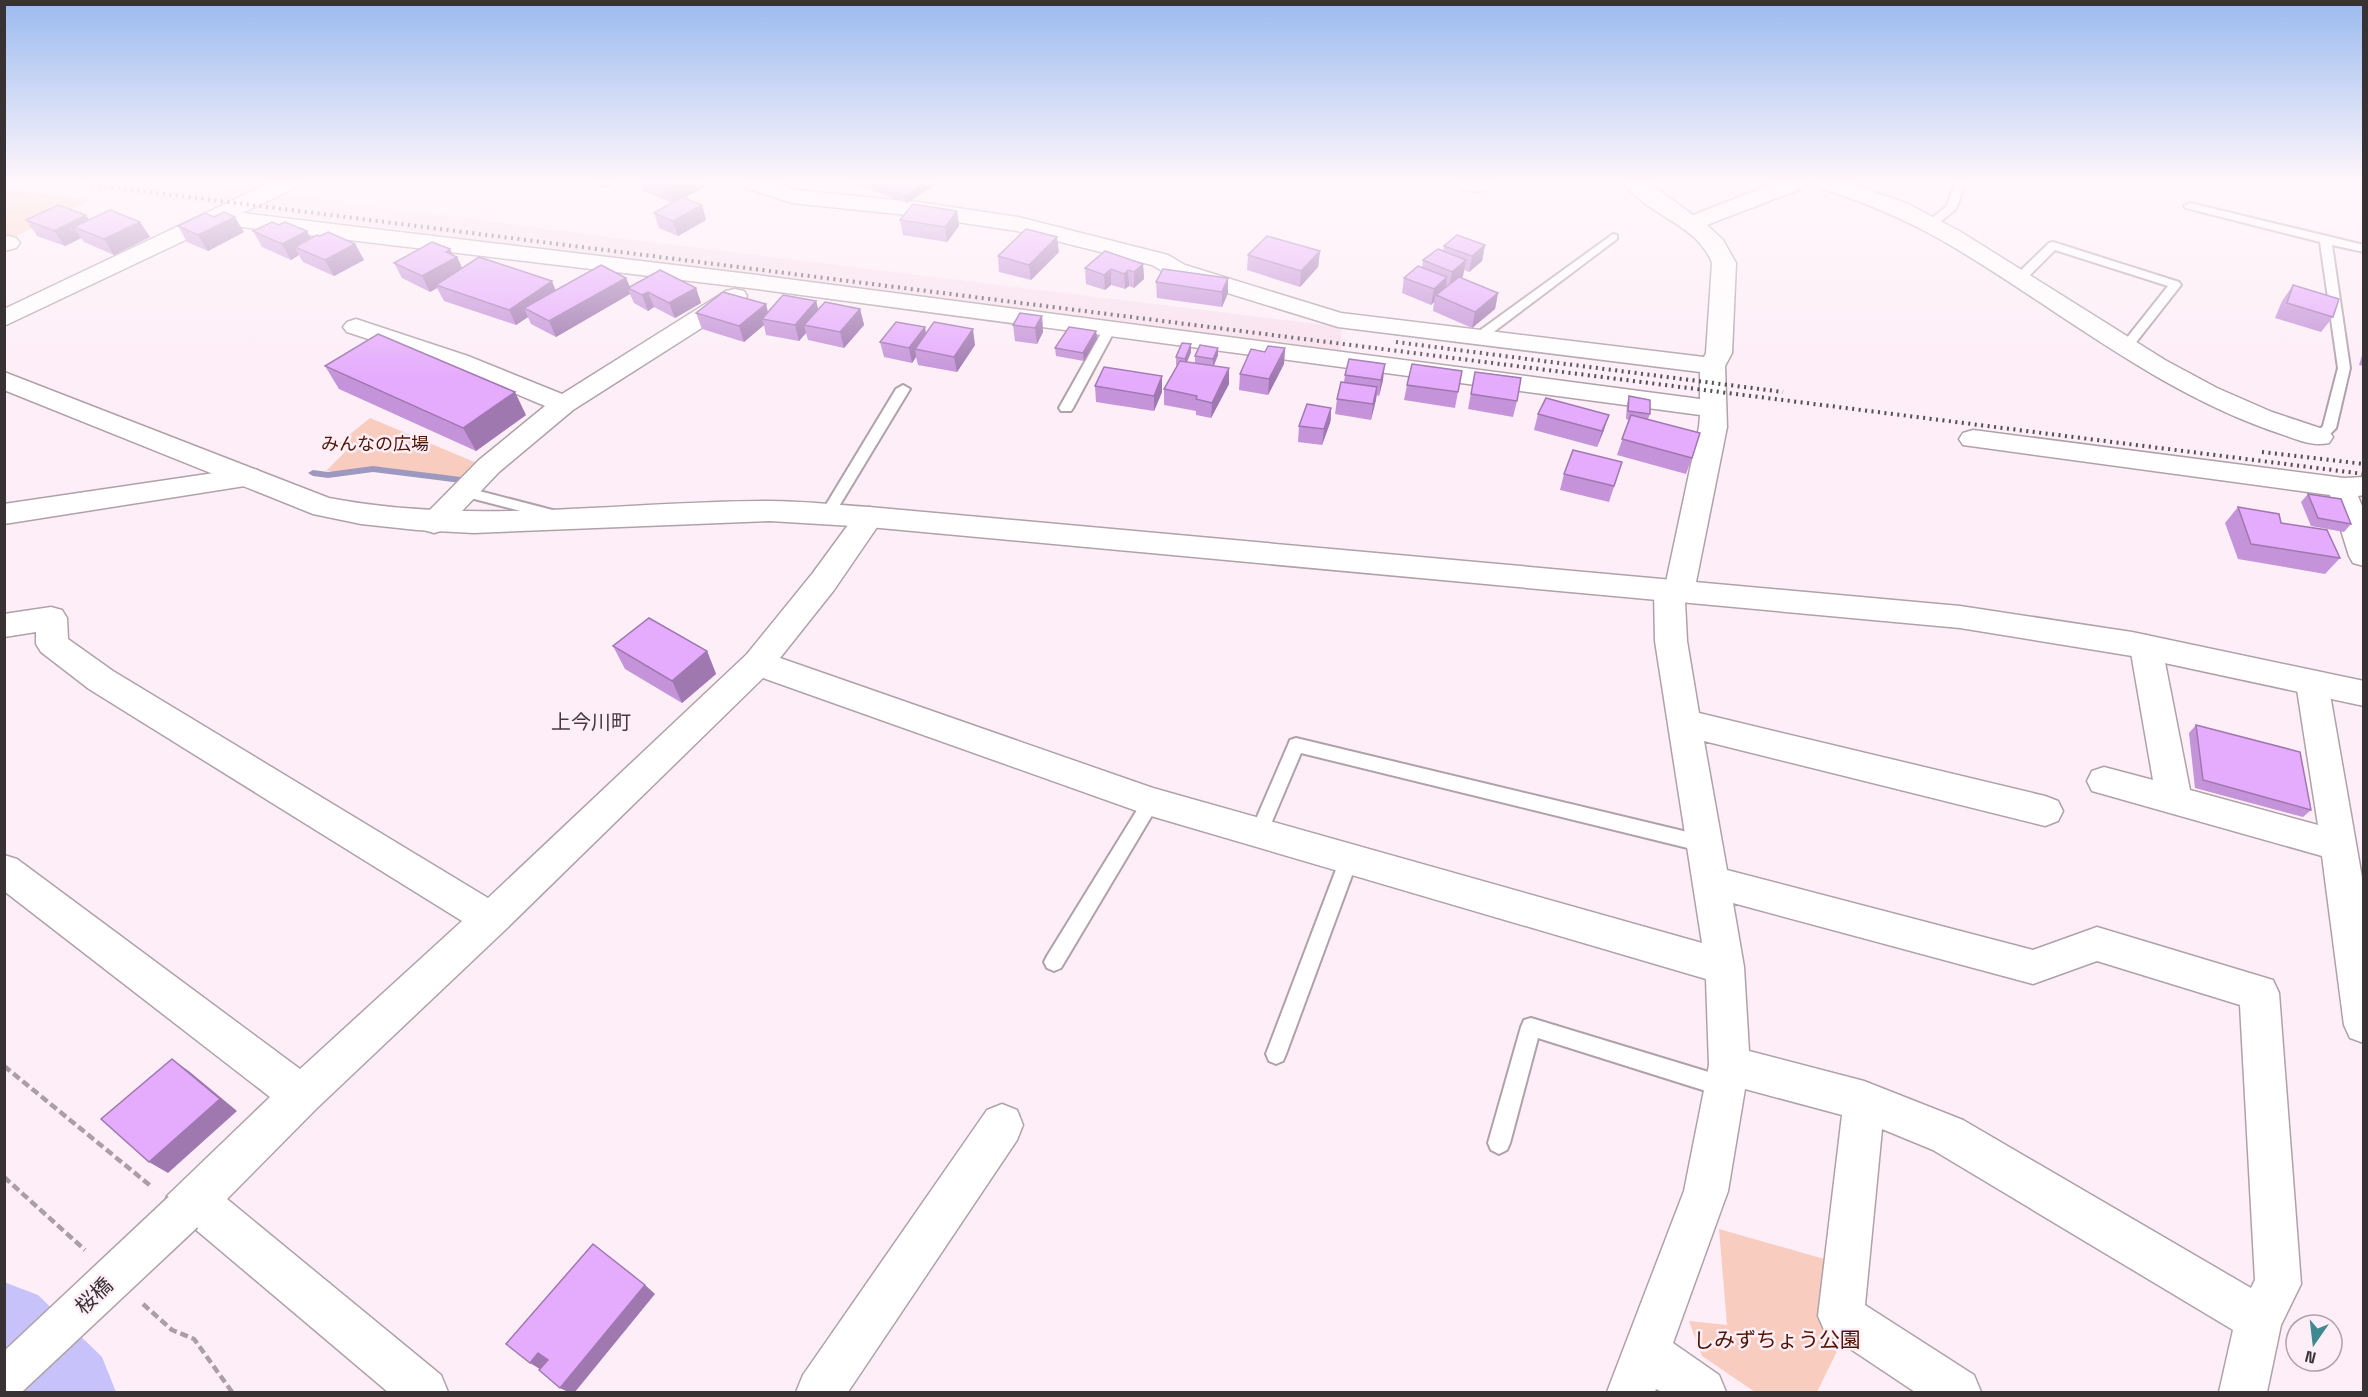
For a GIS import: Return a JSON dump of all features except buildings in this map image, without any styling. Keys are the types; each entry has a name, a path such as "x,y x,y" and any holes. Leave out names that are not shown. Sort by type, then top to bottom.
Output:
{"street":[{"path":"4,319 152,248"},
{"path":"476,248 757,282 1714,409"},
{"path":"1111,248 1160,261 1177,270 1338,320 1712,366"},
{"path":"1702,1392 1639,1373 1706,1191 1727,1076 1725,967 1671,641 1674,592 1713,427 1712,366 1719,353 1724,263 1717,248"},
{"path":"1968,248 2126,347 2235,406 2291,430 2319,437"},
{"path":"434,523 489,466 564,404 757,282"},
{"path":"356,327 459,361 564,404"},
{"path":"4,380 322,507 360,514 434,523 571,520 705,513 828,513 1960,617 2146,647 2364,694"},
{"path":"1973,439 2354,486"},
{"path":"4,514 248,477"},
{"path":"2354,486 2344,496 2364,556"},
{"name":"桜橋","path":"4,1380 189,1206 301,1095 491,919 758,663 823,582 869,517"},
{"path":"4,626 51,618 52,644 102,680 491,919"},
{"path":"2146,647 2174,800"},
{"path":"758,663 1151,802 1725,967"},
{"path":"2312,683 2339,846 2364,1025"},
{"path":"1684,723 2045,811"},
{"path":"2104,781 2339,846"},
{"path":"4,870 301,1095"},
{"path":"1712,882 2033,967 2097,944 2259,993 2278,1284 2259,1319 2242,1392"},
{"path":"1727,1076 1864,1101 1947,1135 2259,1319"},
{"path":"1864,1101 1840,1316 1957,1392"},
{"path":"820,1392 1002,1125"},
{"path":"189,1206 424,1392"}],"lane":[{"path":"1479,337 1598,248"},
{"path":"2019,279 2051,248"},
{"path":"2064,248 2175,285 2126,347"},
{"path":"2319,437 2329,428 2344,368 2326,248"},
{"path":"1066,408 1110,328"},
{"path":"828,513 903,389"},
{"path":"464,492 571,520"},
{"path":"1259,832 1296,745 1704,844"},
{"path":"1054,963 1151,802"},
{"path":"1276,1054 1349,859"},
{"path":"1499,1143 1531,1028 1727,1076"}],"path":[{"path":"4,1066 189,1206"}],"shaded area":[{"path":"545,248 700,248 1342,327 1341,351"}],"green space":[{"name":"みんなの広場","path":"370,418 479,464 465,478 380,467 339,472 326,471 351,446 338,444"},
{"name":"しみずちょう公園","path":"1719,1229 1824,1259 1829,1327 1843,1339 1817,1392 1755,1392 1702,1356 1689,1321 1727,1325"}],"waterway":[{"path":"313,473 328,475 373,469 461,480"},
{"path":"4,1329 67,1392"}],"railway":[{"path":"591,248 2364,474"},
{"path":"1396,342 1783,392"},
{"path":"2262,452 2364,464"}],"district":[{"name":"上今川町","path":"591,722"}]}
